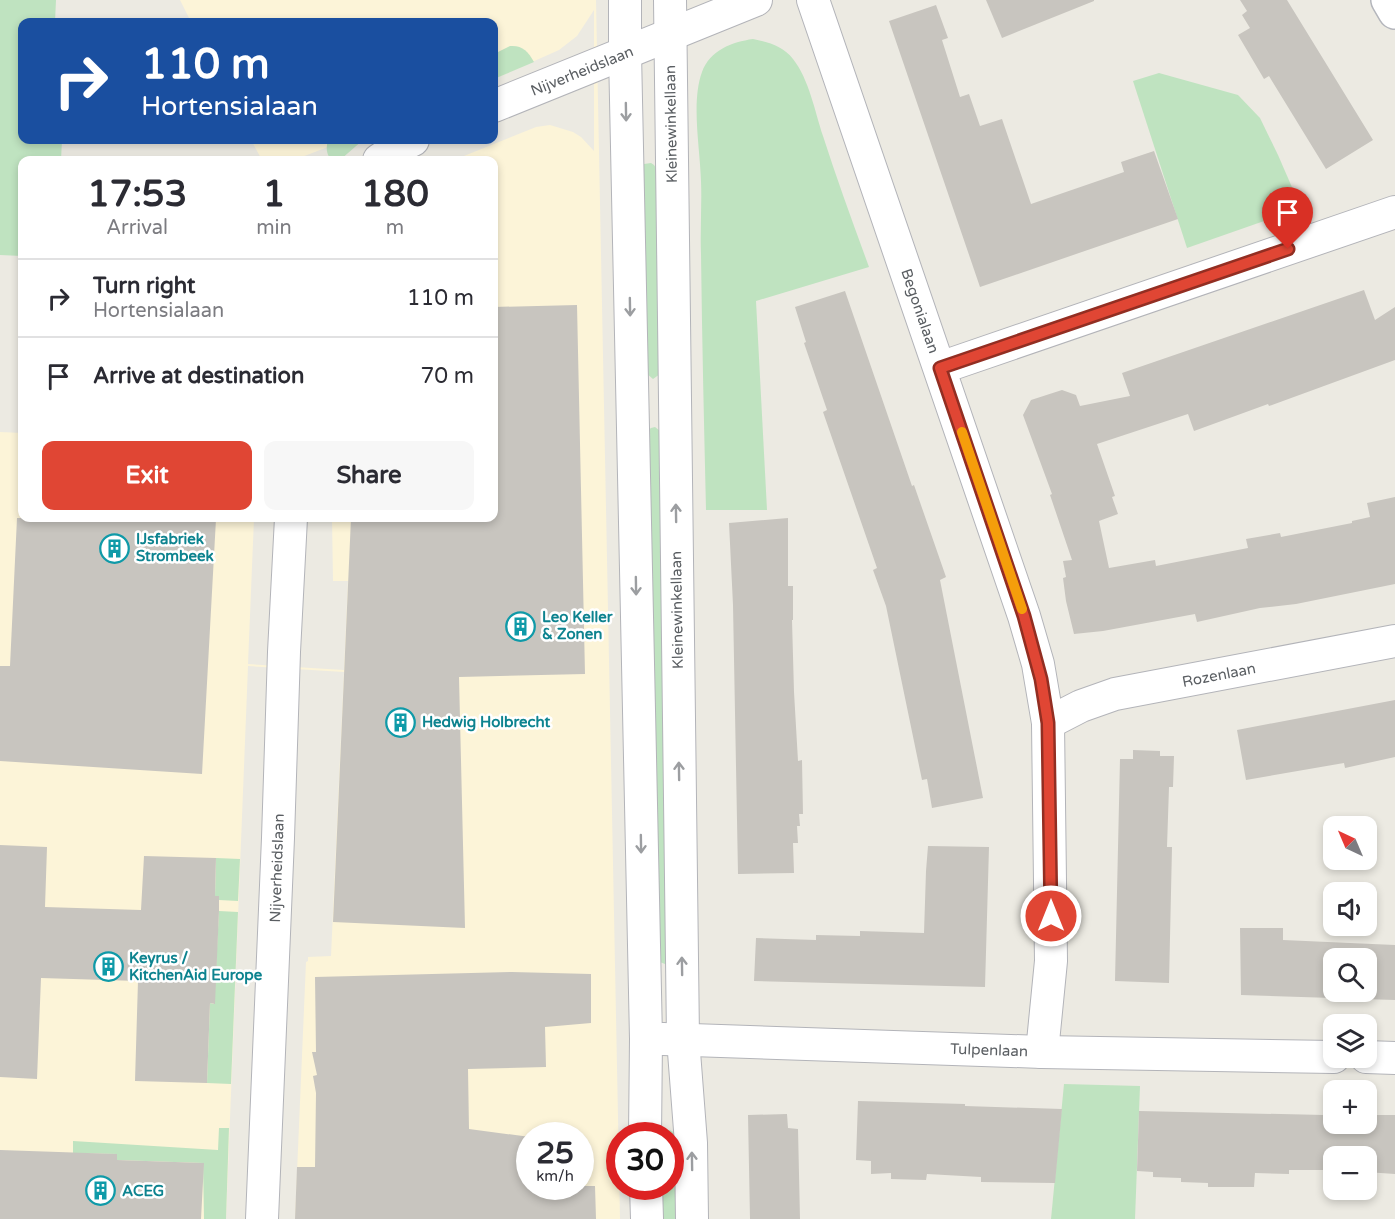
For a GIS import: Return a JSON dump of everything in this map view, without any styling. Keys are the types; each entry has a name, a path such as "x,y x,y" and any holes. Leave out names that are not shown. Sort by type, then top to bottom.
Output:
{"main road":[{"path":"1388,0 1395,12"}],"street":[{"path":"625,0 646,1039 645,1122"},
{"name":"Kleinewinkellaan","path":"670,0 682,1039 691,1143 692,1219"},
{"name":"Nijverheidslaan","path":"498,104 756,0"},
{"name":"Begonialaan","path":"813,0 940,368 1038,664 1048,723 1051,961 1042,1052"},
{"path":"385,156 404,144"},
{"path":"940,368 1395,212"},
{"name":"Nijverheidslaan","path":"262,1219 291,522"},
{"name":"Rozenlaan","path":"1048,723 1082,705 1115,694 1395,641"},
{"name":"Tulpenlaan","path":"646,1039 1042,1052 1323,1057"},
{"path":"1377,1057 1395,1058"},
{"path":"646,1200 646,1219"}],"shaded area":[{"path":"180,0 596,0 618,1122 606,1122 606,1200 620,1200 620,1219 295,1219 306,962 308,957 331,956 344,672 248,666 226,1219 0,1219 0,432 18,433 18,522 254,522 248,664 344,670 348,581 333,581 332,522 498,522 498,156 464,156 536,127 550,125 573,132 594,151 594,10 577,36 559,50 498,77 498,18 189,18"},
{"path":"253,144 336,144 304,156 260,156"}],"green space":[{"path":"0,0 56,0 55,18 18,18 18,144 62,144 61,156 18,156 18,256 0,255"},
{"path":"753,39 770,43 785,51 799,67 869,267 756,301 767,510 706,510 701,190 697,97 702,72 710,58 723,48"},
{"path":"510,46 518,47 524,50 534,62 498,77 498,52"},
{"path":"1159,73 1238,95 1260,118 1301,208 1187,248 1133,81"},
{"path":"327,144 358,144 345,156 329,156"},
{"path":"651,163 657,170 660,374 653,379 646,373 642,166"},
{"path":"655,427 660,431 668,963 665,964 660,962 647,431"},
{"path":"216,858 240,859 238,901 219,900 219,896 215,896"},
{"path":"219,911 238,912 231,1084 207,1083 210,1003 214,1004"},
{"path":"1064,1084 1140,1086 1135,1219 1051,1219"},
{"path":"219,1128 229,1128 226,1219 204,1219 203,1163 117,1160 117,1154 73,1153 73,1141 218,1150"},
{"path":"662,1200 677,1200 678,1219 663,1219"}],"building":[{"path":"986,0 1094,0 1094,1 1002,38"},
{"path":"1240,0 1287,0 1373,140 1326,169 1269,76 1264,79 1238,35 1250,28 1242,15 1247,11"},
{"path":"936,5 948,38 942,40 960,97 969,94 980,126 1002,119 1031,204 1124,172 1121,162 1154,151 1178,219 980,287 889,21"},
{"path":"1364,290 1375,320 1395,307 1395,360 1194,431 1188,414 1097,444 1115,496 1112,497 1118,514 1099,521 1109,568 1155,560 1156,566 1248,548 1246,539 1280,533 1281,537 1352,523 1352,521 1370,517 1367,503 1395,497 1395,584 1296,604 1260,608 1197,622 1195,614 1074,634 1063,578 1066,577 1063,561 1072,560 1050,495 1052,494 1023,415 1031,400 1062,390 1076,395 1080,406 1130,396 1122,373"},
{"path":"845,291 946,577 940,580 983,798 932,808 927,779 922,780 886,606 873,570 877,568 823,412 827,410 804,343 806,342 795,307"},
{"path":"577,305 585,674 459,677 465,928 333,922 351,522 498,522 498,307"},
{"path":"17,518 18,522 216,522 202,774 0,761 0,666 10,666"},
{"path":"788,518 788,586 793,586 794,692 798,761 802,760 803,814 799,814 798,843 793,843 794,873 738,874 733,605 729,523"},
{"path":"1395,700 1395,757 1345,768 1344,763 1246,780 1237,730"},
{"path":"1133,750 1160,751 1160,756 1174,756 1173,787 1169,787 1167,847 1172,847 1169,983 1115,981 1120,759 1133,759"},
{"name":"Keyrus / KitchenAid Europe","path":"0,845 47,847 45,907 141,910 144,856 216,858 215,896 219,896 219,911 215,1004 210,1003 207,1083 135,1081 138,981 41,978 37,1079 0,1077"},
{"path":"928,846 989,847 985,987 754,981 756,938 816,940 816,935 860,936 860,931 924,933"},
{"path":"1240,928 1283,928 1283,940 1395,945 1395,1000 1377,999 1377,948 1323,948 1323,998 1241,995"},
{"path":"512,972 591,974 591,1023 545,1027 546,1067 468,1069 469,1129 516,1135 516,1200 594,1200 595,1186 596,1219 295,1219 297,1167 315,1167 316,1093 313,1076 317,1075 312,1052 316,1052 315,977"},
{"path":"858,1101 1062,1109 1055,1183 981,1182 981,1177 927,1174 926,1180 891,1179 891,1173 871,1174 871,1161 856,1160"},
{"path":"1139,1111 1323,1115 1323,1134 1377,1134 1377,1115 1395,1115 1395,1174 1377,1173 1377,1146 1323,1146 1323,1170 1289,1170 1289,1174 1255,1173 1254,1187 1208,1187 1208,1183 1181,1182 1181,1178 1153,1177 1153,1172 1137,1171"},
{"path":"787,1114 788,1128 798,1129 800,1219 750,1219 748,1115"},
{"name":"ACEG","path":"0,1150 117,1154 117,1160 204,1163 201,1219 0,1219"}],"slow traffic":[{"path":"962,432 1022,609"}],"place":[{"name":"IJsfabriek Strombeek","path":"115,548"},
{"name":"Leo Keller & Zonen","path":"521,626"},
{"name":"Hedwig Holbrecht","path":"401,722"},
{"name":"Keyrus / KitchenAid Europe","path":"108,967"},
{"name":"ACEG","path":"101,1191"}],"route":[{"path":"1051,916 1048,723 1038,664 940,368 1288,249"}]}
